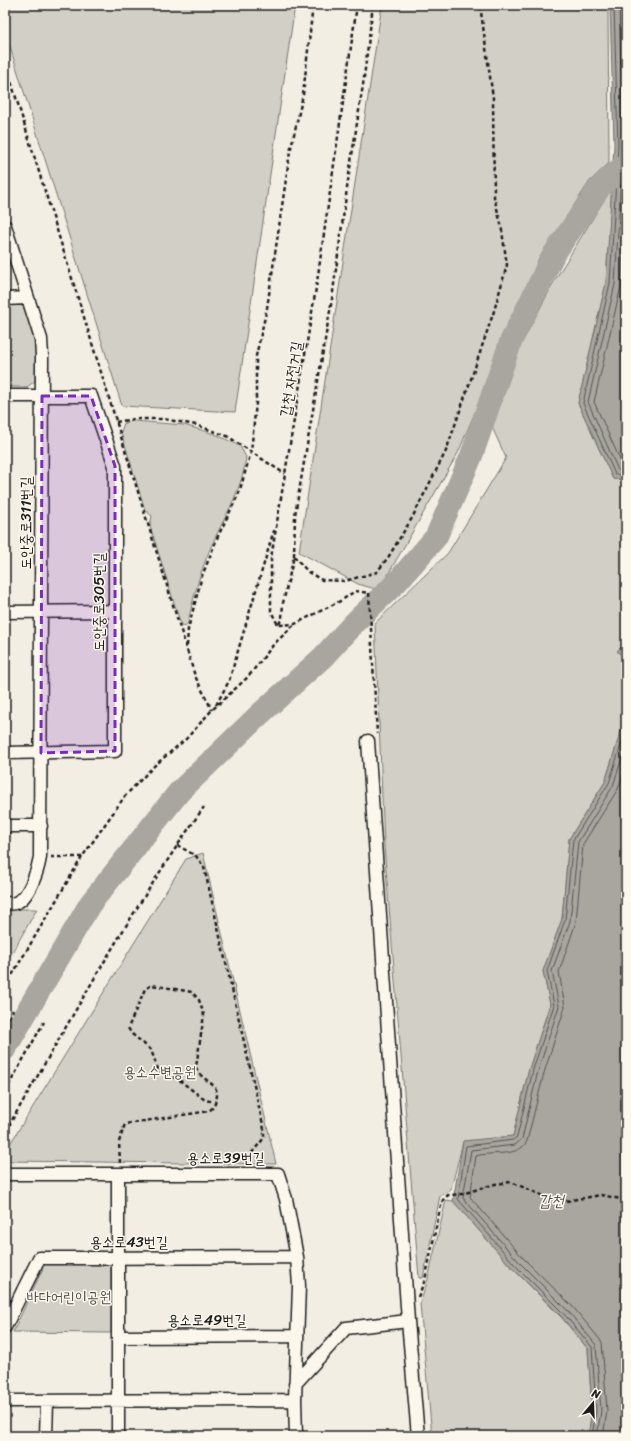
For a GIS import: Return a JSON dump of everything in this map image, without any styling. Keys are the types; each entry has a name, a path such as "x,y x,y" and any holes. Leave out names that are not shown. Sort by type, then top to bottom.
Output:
{"street":[{"name":"도안중로311번길","path":"5,226 41,339 42,396 40,857 37,873 25,895 15,903 5,903"},
{"path":"5,299 28,298"},
{"path":"5,396 42,396"},
{"name":"도안중로305번길","path":"5,753 115,751 115,466 91,396 42,396"},
{"path":"5,612 114,611"},
{"path":"368,741 408,1321 418,1436"},
{"path":"5,826 41,826"},
{"path":"118,1436 119,1169"},
{"name":"용소로39번길","path":"5,1174 119,1169 278,1174 286,1199 297,1257 299,1286 295,1384 296,1436"},
{"name":"용소로43번길","path":"5,1327 39,1258 297,1257"},
{"path":"295,1384 346,1328 408,1321"},
{"name":"용소로49번길","path":"118,1337 296,1336"},
{"path":"5,1401 295,1400"},
{"path":"46,1436 47,1401"}],"path":[{"path":"186,648 188,629 202,576 218,536 239,493 251,452 256,403 256,356 267,308 290,152 303,95 313,5"},
{"name":"갑천 자전거길","path":"278,625 272,611 270,584 271,558 314,297 357,5"},
{"path":"278,625 282,618 283,603 294,556 295,515 332,299 373,5"},
{"path":"294,556 308,572 322,580 345,581 377,572 390,556 412,518 442,458 494,311 507,266 501,224 494,198 493,98 480,5"},
{"path":"5,62 186,648 195,676 212,710"},
{"path":"116,422 134,419 164,420 196,425 227,436 285,474"},
{"path":"212,710 222,696 229,681 277,521"},
{"path":"5,987 82,857 125,796 154,766 186,739 212,710 248,677 274,644 295,624 342,600 355,591 369,593 372,624"},
{"path":"278,625 295,624"},
{"path":"5,1132 122,932 177,845 204,807"},
{"path":"177,845 196,856 204,867 264,1128 264,1138 246,1160"},
{"path":"40,857 82,857"},
{"path":"119,1169 118,1142 125,1124 209,1111 216,1102 218,1093 215,1086 197,1072 196,1067 204,1015 199,1000 192,992 152,985 145,989 128,1024 128,1028 132,1034 151,1050 159,1072 178,1079 205,1100 216,1102"},
{"path":"5,1024 13,1010"},
{"path":"5,1092 44,1022"},
{"path":"417,1301 425,1280 440,1209 443,1200 448,1195 462,1194 506,1182 519,1184 551,1199 559,1200 601,1195 626,1200"}],"highlighted area":[{"path":"42,396 91,396 115,466 115,751 41,753"}],"green space":[{"path":"5,5 295,5 235,412 122,406 5,31"},
{"path":"382,5 608,5 609,163 590,181 539,258 458,453 379,590 358,584 299,552"},
{"path":"612,187 606,283 578,403 613,479 626,480 626,643 617,651 626,660 626,715 605,782 569,839 562,919 543,971 550,1004 529,1069 513,1136 463,1142 451,1189 440,1196 423,1278 419,1278 384,845 375,623 448,553 506,458 492,427 507,371 556,278"},
{"path":"5,304 19,304 25,308 36,339 35,381 27,387 5,387"},
{"path":"134,421 184,425 215,434 240,446 246,457 242,478 203,568 188,623 185,626 181,625 150,526 152,516 145,510 121,432 124,423"},
{"name":"용소수변공원","path":"203,853 276,1164 5,1161 5,1152 186,859"},
{"path":"5,909 37,909 5,965"},
{"path":"446,1200 453,1201 512,1268 561,1317 588,1349 592,1411 588,1436 432,1436 420,1304 428,1279"},
{"name":"바다어린이공원","path":"108,1262 111,1266 111,1333 13,1332 45,1264"}],"water":[{"path":"610,5 626,5 626,480 613,479 578,403 606,283 614,145"},
{"path":"626,643 626,660 617,651"},
{"name":"갑천","path":"626,715 626,1436 588,1436 592,1411 588,1349 562,1317 512,1268 453,1201 463,1141 513,1136 529,1069 550,1004 543,971 562,919 569,839 605,782"}],"waterway":[{"path":"5,1049 90,904 179,792 259,715 323,657 355,622 396,583 436,537 471,457 511,341 554,254 601,186 626,165"}]}
